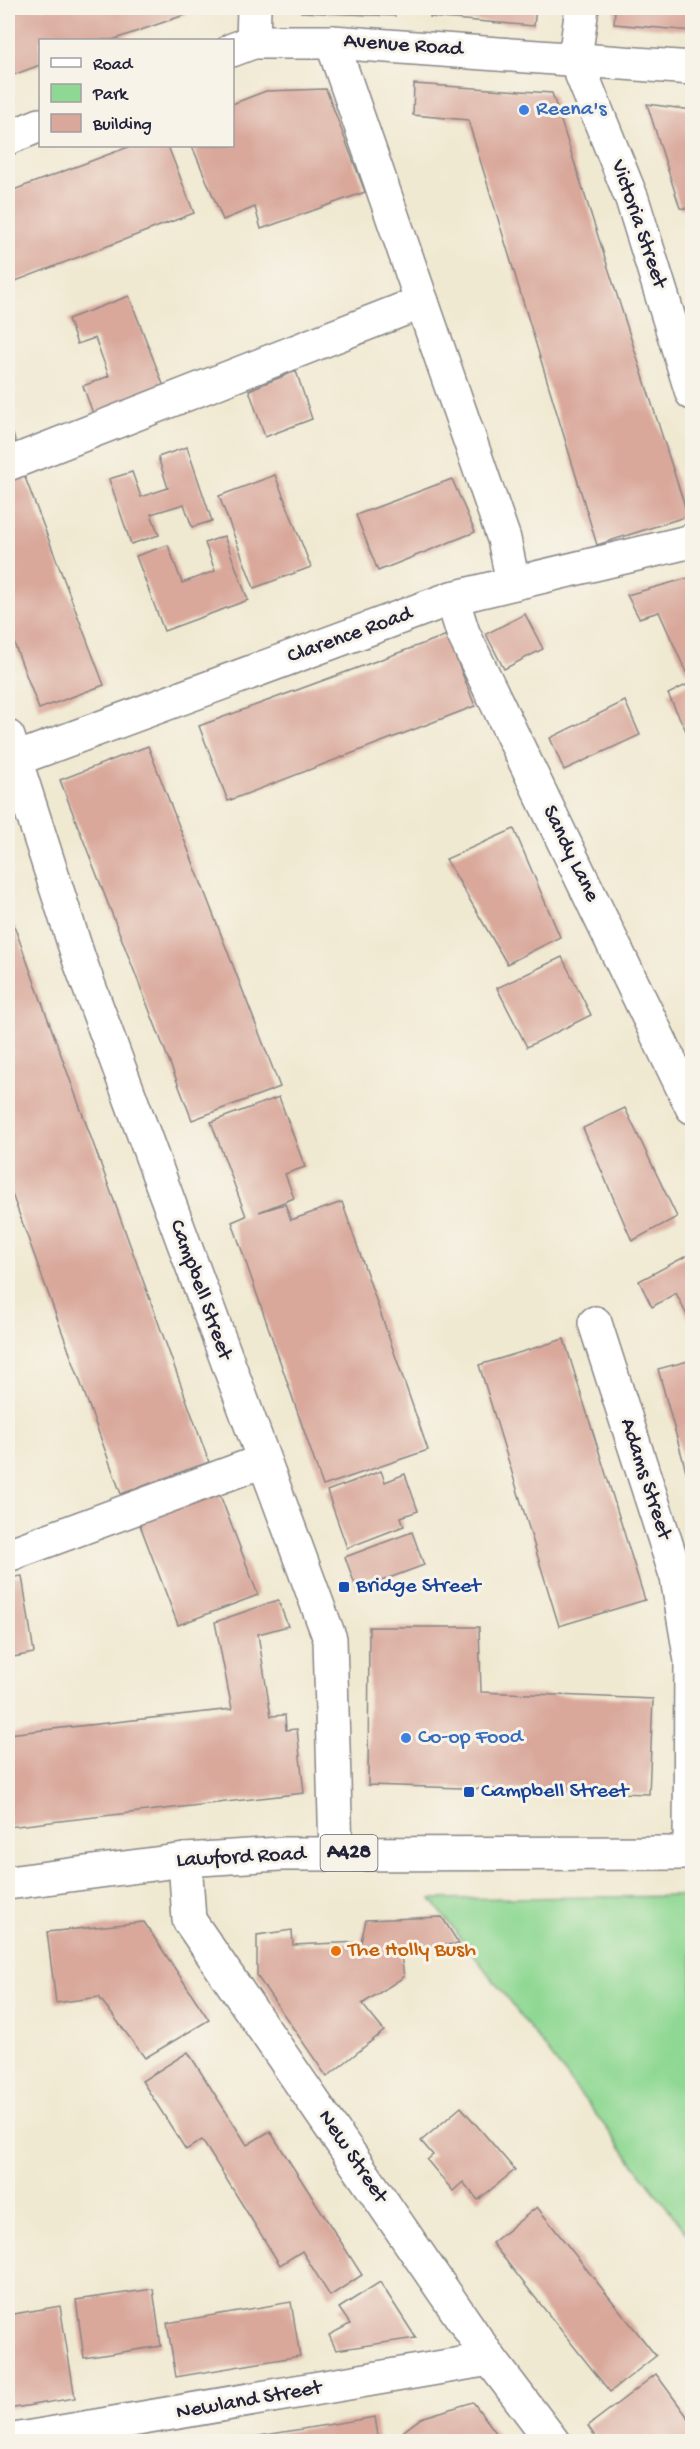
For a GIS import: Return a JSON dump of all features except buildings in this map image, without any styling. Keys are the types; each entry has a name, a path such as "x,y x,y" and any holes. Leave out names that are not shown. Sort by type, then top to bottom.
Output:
{"street":[{"path":"243,46 254,8"},
{"path":"575,58 582,8"},
{"path":"332,42 504,539 513,583"},
{"name":"Avenue Road","path":"243,46 332,42 693,68"},
{"name":"Victoria Street","path":"575,58 632,200 693,393"},
{"path":"8,138 39,125"},
{"path":"8,464 422,302"},
{"name":"Clarence Road","path":"12,748 452,598 693,541"},
{"name":"Sandy Lane","path":"452,598 463,633 693,1107"},
{"name":"Campbell Street","path":"12,748 79,959 330,1639 336,1853"},
{"name":"Adams Street","path":"595,1323 677,1578 691,1661 691,1853"},
{"path":"8,1555 263,1461"},
{"name":"Lawford Road","path":"8,1883 185,1860 336,1853 691,1853"},
{"name":"New Street","path":"185,1860 189,1920 490,2360 553,2442"},
{"name":"Newland Street","path":"8,2441 130,2432 490,2360"}],"green space":[{"path":"692,1896 692,2240 431,1899"}],"place":[{"name":"Reena's","path":"524,110"},
{"name":"Bridge Street","path":"344,1587"},
{"name":"Co-op Food","path":"406,1738"},
{"name":"Campbell Street","path":"469,1792"},
{"name":"The Holly Bush","path":"336,1951"}]}
